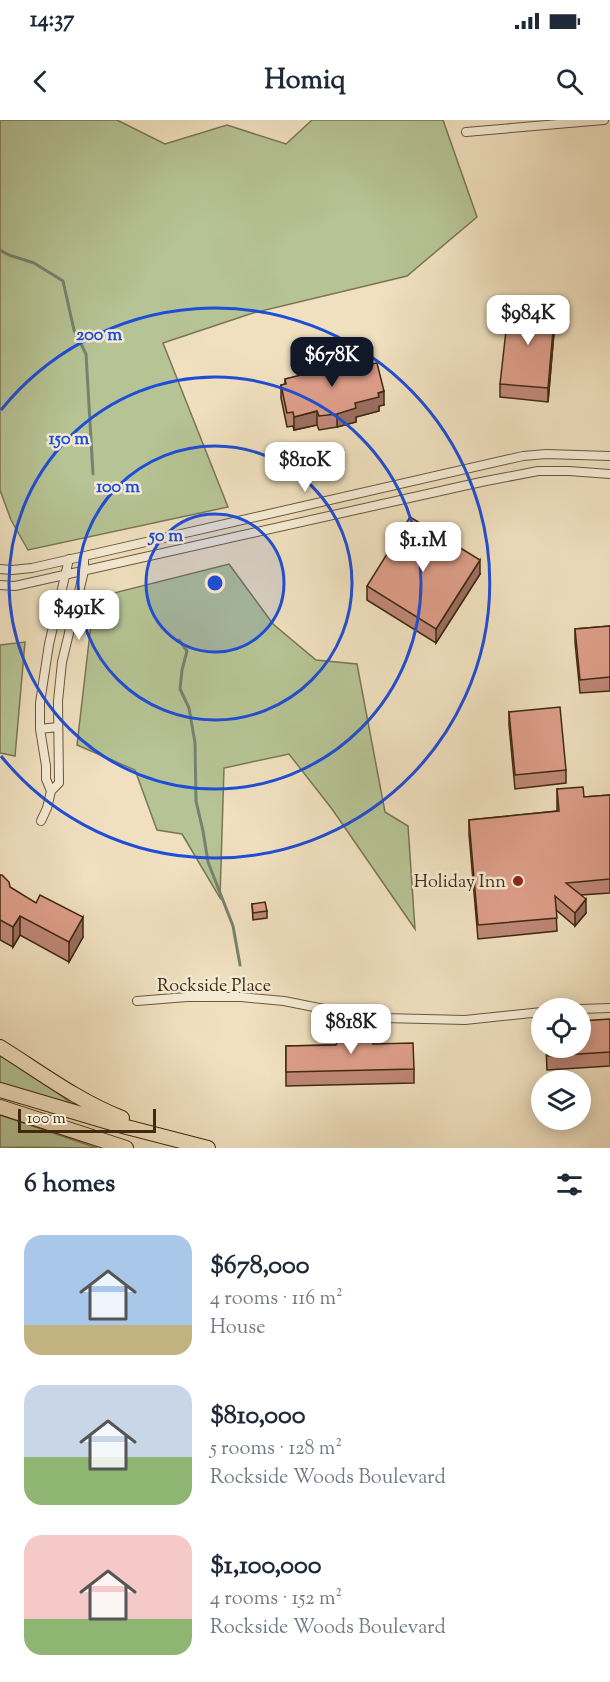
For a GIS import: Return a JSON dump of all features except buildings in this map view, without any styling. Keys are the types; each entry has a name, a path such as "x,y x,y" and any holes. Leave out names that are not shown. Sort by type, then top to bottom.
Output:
{"highway":[{"path":"0,1047 98,1108 169,1137"},
{"path":"0,1090 208,1148"},
{"path":"0,1107 126,1148"}],"street":[{"path":"466,132 604,120"},
{"path":"0,569 32,568 84,557 523,456 546,454 610,456"},
{"path":"0,585 15,586 538,471 610,474"},
{"path":"41,821 51,791 59,783 58,701 62,662 84,571 84,557"},
{"path":"51,791 46,779 40,729 40,703 44,670 69,559"},
{"path":"40,729 58,727"},
{"name":"Rockside Place","path":"137,1001 187,997 241,997 284,1000 334,1011 384,1018 465,1020 531,1013"},
{"path":"591,1009 610,1008"}],"green space":[{"path":"0,120 117,120 165,144 227,125 286,144 312,120 443,120 477,217 407,276 253,313 163,343 228,507 28,550 11,520 0,490"},
{"path":"229,564 273,624 316,660 357,664 385,812 408,826 415,929 332,809 289,754 224,768 220,898 182,834 157,830 135,770 77,745 94,598"},
{"path":"25,642 15,756 0,753 0,645"},
{"path":"0,1052 26,1069 75,1106 0,1084"},
{"path":"0,1115 97,1148 0,1147"}],"waterway":[{"path":"0,250 34,263 63,281 74,330 86,354 93,474"},
{"path":"179,640 187,651 180,689 189,708 195,743 196,801 208,862 233,926 240,965"}],"place":[{"name":"Holiday Inn","path":"518,881"}]}
